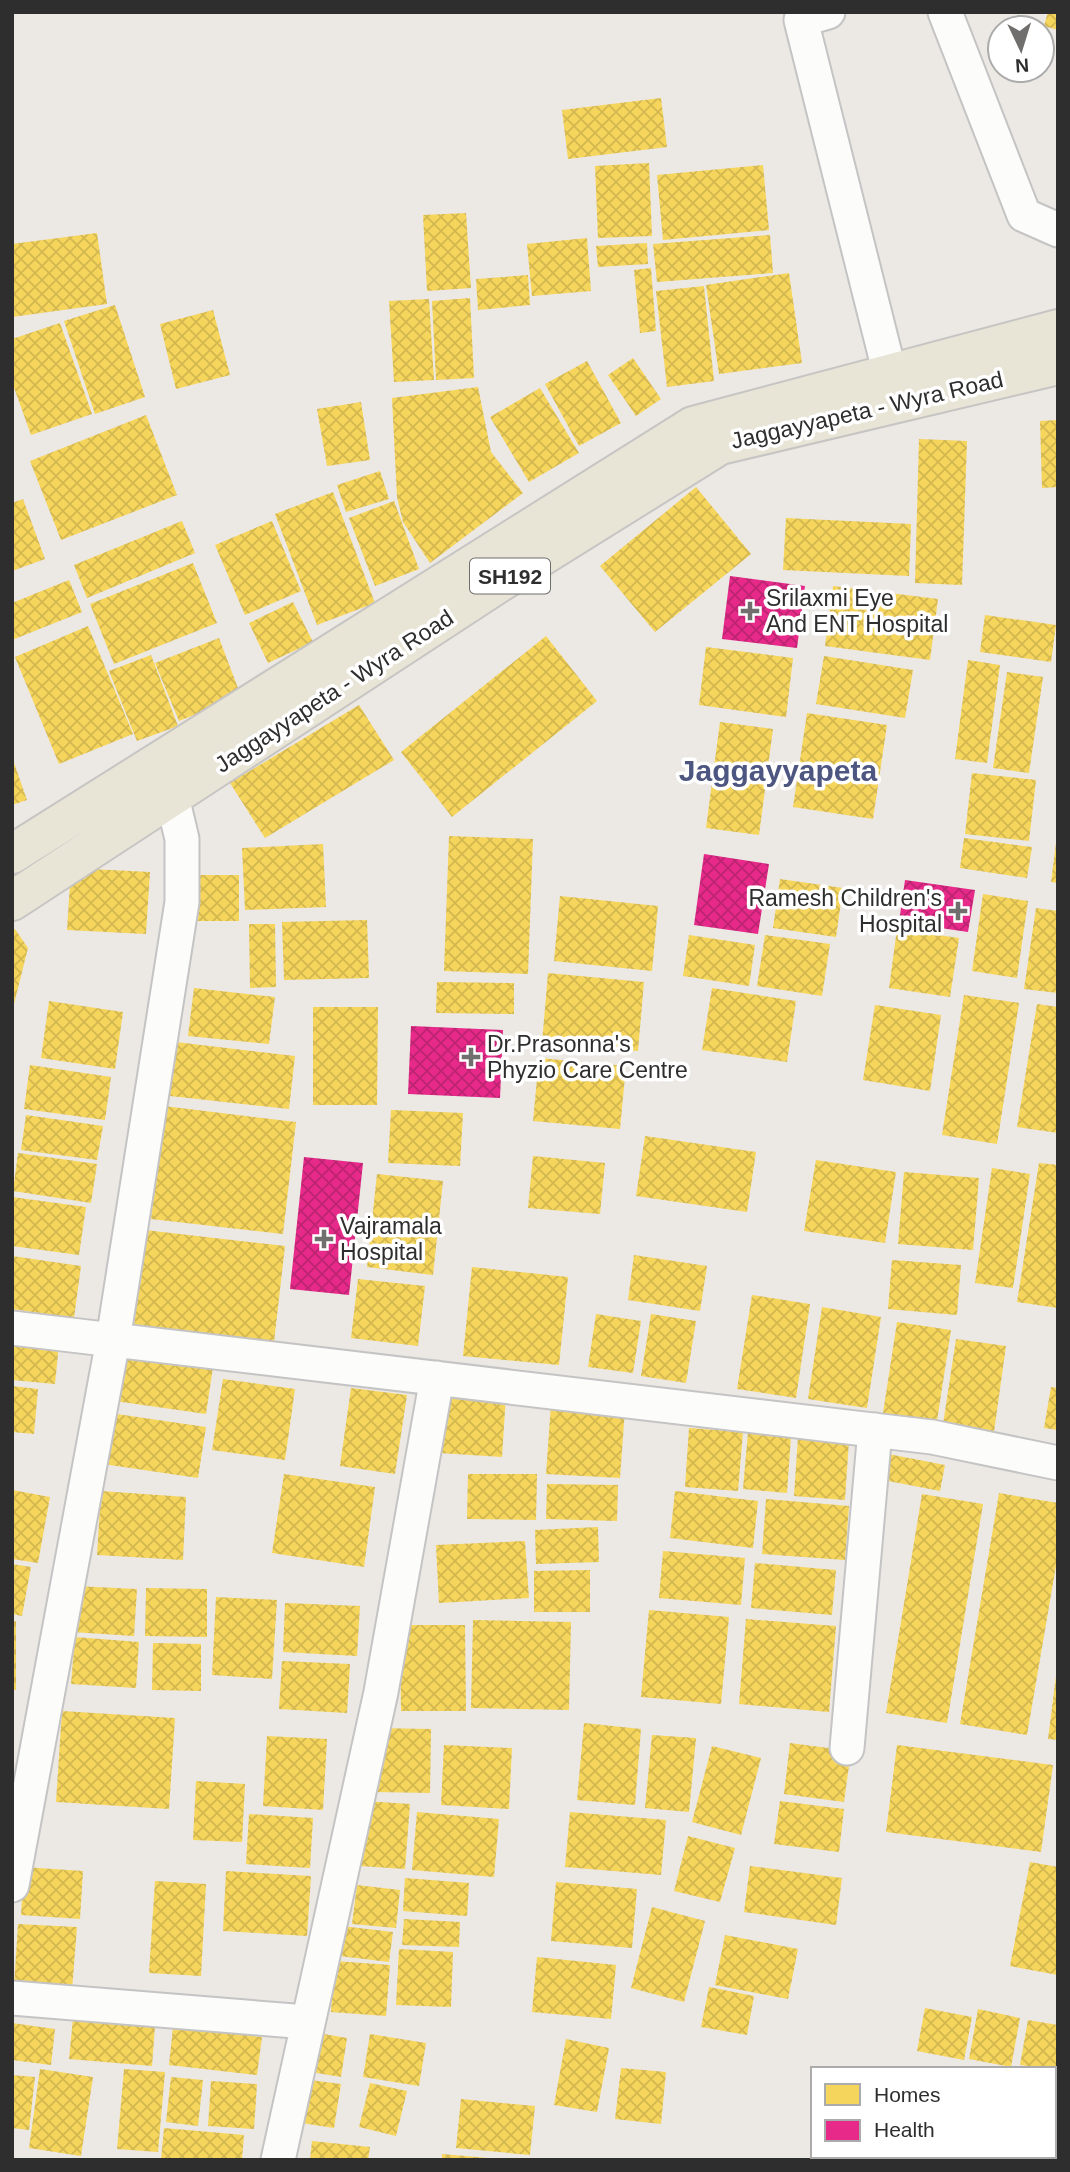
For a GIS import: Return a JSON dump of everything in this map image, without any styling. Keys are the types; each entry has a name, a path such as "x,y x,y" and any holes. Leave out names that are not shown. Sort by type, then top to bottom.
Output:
{"main road":[{"name":"SH192","path":"12,854 693,426 893,388 1058,329"},
{"name":"Jaggayyapeta - Wyra Road","path":"12,901 485,591 720,445 893,388 1058,365"}],"street":[{"path":"828,12 801,20 893,388"},
{"path":"945,12 1024,215 1058,230"},
{"path":"12,1885 113,1340 182,902 182,839 172,797"},
{"path":"12,1328 932,1437 1058,1463"},
{"path":"278,2160 381,1692 438,1378"},
{"path":"847,1748 875,1430"},
{"path":"12,1998 307,2022"}],"building: Homes":[{"path":"1058,12 1058,30 1056,14 1047,14"},
{"path":"661,98 667,147 568,159 562,110"},
{"path":"649,163 652,236 598,238 595,166"},
{"path":"763,165 769,230 663,240 657,175"},
{"path":"466,213 471,288 427,291 423,215"},
{"path":"97,233 107,304 12,317 12,244"},
{"path":"770,235 773,273 657,282 653,244"},
{"path":"587,238 591,291 532,296 527,244"},
{"path":"647,243 648,264 598,267 596,246"},
{"path":"651,268 656,331 640,333 634,270"},
{"path":"789,273 802,363 719,374 706,285"},
{"path":"528,275 530,305 478,310 476,279"},
{"path":"704,286 714,381 667,387 656,291"},
{"path":"470,298 474,378 436,380 432,301"},
{"path":"429,299 434,380 394,382 389,301"},
{"path":"115,305 145,397 95,414 64,321"},
{"path":"213,310 230,375 176,389 160,324"},
{"path":"60,323 92,414 31,435 12,382 12,339"},
{"path":"633,358 661,399 636,416 608,375"},
{"path":"587,361 621,423 579,446 545,384"},
{"path":"478,387 491,452 523,493 430,563 403,522 397,497 392,398"},
{"path":"540,388 579,453 529,482 490,417"},
{"path":"361,402 370,460 327,466 317,409"},
{"path":"146,415 177,495 61,540 30,461"},
{"path":"1058,420 1058,487 1042,488 1040,421"},
{"path":"919,439 967,441 962,585 915,583"},
{"path":"380,471 389,499 346,512 337,485"},
{"path":"696,487 751,554 655,632 600,566"},
{"path":"333,492 375,603 317,625 275,514"},
{"path":"23,499 45,559 12,571 12,503"},
{"path":"394,501 419,569 375,586 349,518"},
{"path":"786,518 911,524 909,576 783,570"},
{"path":"182,521 195,553 87,598 74,565"},
{"path":"272,521 301,591 245,615 215,545"},
{"path":"193,563 217,623 114,664 90,604"},
{"path":"69,580 82,612 12,640 12,603"},
{"path":"833,586 938,599 930,660 825,646"},
{"path":"293,602 313,642 268,663 249,623"},
{"path":"985,615 1056,625 1051,662 980,652"},
{"path":"88,626 133,734 59,764 15,657"},
{"path":"546,636 597,701 452,817 401,752"},
{"path":"219,638 241,696 179,721 155,663"},
{"path":"706,647 793,658 786,717 699,705"},
{"path":"151,655 178,726 137,741 109,671"},
{"path":"824,656 913,670 905,718 816,704"},
{"path":"968,660 1000,665 987,763 955,759"},
{"path":"1007,672 1043,677 1029,773 993,768"},
{"path":"359,705 394,760 265,838 230,783"},
{"path":"807,713 887,725 873,819 793,807"},
{"path":"720,722 773,729 759,835 706,828"},
{"path":"12,757 27,800 12,805"},
{"path":"972,773 1036,780 1029,841 965,834"},
{"path":"449,836 533,839 528,974 444,971"},
{"path":"964,838 1032,847 1027,878 960,868"},
{"path":"1058,843 1058,883 1051,882"},
{"path":"323,844 326,907 245,910 242,848"},
{"path":"71,868 150,872 146,934 67,930"},
{"path":"189,875 239,875 239,921 189,921"},
{"path":"780,879 843,888 836,937 773,928"},
{"path":"983,894 1028,901 1017,978 972,971"},
{"path":"560,896 658,906 652,971 554,961"},
{"path":"1036,908 1058,911 1058,993 1024,989"},
{"path":"367,920 369,978 284,980 282,922"},
{"path":"249,924 275,924 276,987 250,988"},
{"path":"15,929 28,948 13,1008 12,931"},
{"path":"897,929 959,938 950,997 889,988"},
{"path":"689,935 755,945 749,986 683,976"},
{"path":"765,935 830,944 822,996 757,986"},
{"path":"548,973 644,982 638,1051 542,1043"},
{"path":"437,982 514,983 514,1014 436,1013"},
{"path":"194,988 275,997 269,1044 188,1036"},
{"path":"712,988 796,1001 787,1062 702,1050"},
{"path":"964,995 1019,1003 997,1144 942,1135"},
{"path":"49,1001 123,1012 115,1069 41,1058"},
{"path":"1037,1004 1058,1007 1058,1133 1017,1127"},
{"path":"875,1005 941,1015 930,1091 863,1080"},
{"path":"313,1007 378,1007 377,1105 313,1105"},
{"path":"176,1042 295,1056 289,1109 170,1096"},
{"path":"539,1058 626,1066 620,1129 533,1121"},
{"path":"30,1065 111,1077 105,1120 24,1109"},
{"path":"164,1106 296,1122 283,1234 151,1219"},
{"path":"391,1110 463,1113 460,1166 388,1163"},
{"path":"26,1115 103,1126 97,1160 21,1150"},
{"path":"645,1136 756,1152 747,1212 636,1196"},
{"path":"18,1153 97,1164 91,1203 13,1191"},
{"path":"533,1156 605,1163 600,1214 528,1208"},
{"path":"816,1160 896,1172 885,1243 804,1231"},
{"path":"1039,1163 1058,1165 1058,1308 1017,1302"},
{"path":"992,1168 1030,1174 1013,1288 975,1283"},
{"path":"904,1172 979,1178 973,1250 898,1244"},
{"path":"377,1174 443,1181 433,1275 367,1267"},
{"path":"12,1197 86,1207 79,1255 12,1246"},
{"path":"145,1230 285,1246 274,1342 134,1326"},
{"path":"634,1255 707,1266 700,1311 628,1300"},
{"path":"12,1256 81,1266 74,1318 12,1309"},
{"path":"892,1260 961,1265 957,1315 888,1309"},
{"path":"472,1267 568,1277 559,1365 463,1356"},
{"path":"358,1279 425,1286 418,1346 351,1338"},
{"path":"752,1295 810,1304 796,1398 737,1389"},
{"path":"822,1307 881,1317 867,1408 808,1399"},
{"path":"596,1314 641,1321 633,1373 588,1367"},
{"path":"651,1314 696,1321 686,1383 641,1376"},
{"path":"897,1322 951,1330 937,1421 883,1413"},
{"path":"12,1339 59,1344 55,1384 12,1380"},
{"path":"956,1339 1006,1346 993,1439 942,1431"},
{"path":"115,1353 213,1367 206,1414 108,1400"},
{"path":"223,1379 295,1389 285,1460 212,1450"},
{"path":"12,1386 38,1389 34,1434 12,1432"},
{"path":"1051,1387 1058,1388 1058,1430 1044,1428"},
{"path":"351,1388 407,1395 395,1474 340,1466"},
{"path":"444,1391 506,1395 502,1457 439,1453"},
{"path":"551,1404 625,1409 620,1478 546,1474"},
{"path":"110,1413 206,1427 198,1478 103,1464"},
{"path":"689,1428 743,1432 738,1491 685,1487"},
{"path":"748,1432 791,1436 787,1493 743,1489"},
{"path":"798,1437 849,1440 845,1500 794,1496"},
{"path":"883,1453 945,1465 940,1491 878,1479"},
{"path":"284,1474 375,1487 364,1567 272,1553"},
{"path":"468,1474 537,1474 536,1520 467,1519"},
{"path":"547,1484 618,1485 617,1521 546,1519"},
{"path":"12,1490 50,1497 38,1563 12,1559"},
{"path":"101,1491 186,1497 183,1560 97,1555"},
{"path":"675,1491 758,1501 753,1548 670,1538"},
{"path":"999,1493 1058,1503 1058,1554 1027,1735 960,1724"},
{"path":"922,1494 983,1504 947,1723 886,1713"},
{"path":"766,1499 849,1506 845,1560 762,1554"},
{"path":"598,1527 599,1562 536,1564 535,1530"},
{"path":"525,1541 529,1598 439,1603 436,1545"},
{"path":"663,1551 745,1558 741,1605 659,1598"},
{"path":"755,1563 836,1570 832,1615 751,1608"},
{"path":"12,1564 31,1567 22,1616 12,1614"},
{"path":"590,1570 590,1612 534,1612 534,1571"},
{"path":"75,1586 137,1589 134,1636 72,1632"},
{"path":"146,1588 207,1589 207,1637 145,1636"},
{"path":"216,1597 277,1600 272,1679 212,1675"},
{"path":"285,1603 360,1606 357,1656 283,1652"},
{"path":"649,1610 729,1617 721,1704 641,1697"},
{"path":"746,1619 836,1626 829,1712 739,1704"},
{"path":"473,1620 571,1622 569,1710 471,1708"},
{"path":"12,1621 16,1621 16,1690 12,1690"},
{"path":"400,1625 465,1625 466,1711 401,1711"},
{"path":"75,1637 139,1642 136,1688 71,1684"},
{"path":"153,1643 201,1644 201,1691 152,1690"},
{"path":"282,1661 350,1664 347,1713 279,1709"},
{"path":"1058,1676 1058,1740 1048,1739"},
{"path":"62,1711 175,1718 169,1809 56,1802"},
{"path":"584,1723 641,1729 635,1805 577,1800"},
{"path":"376,1728 431,1729 430,1793 375,1792"},
{"path":"652,1735 696,1738 689,1812 645,1808"},
{"path":"267,1736 327,1739 323,1810 263,1806"},
{"path":"790,1743 851,1751 844,1802 784,1794"},
{"path":"444,1745 512,1748 509,1809 441,1805"},
{"path":"897,1745 1053,1765 1041,1852 886,1832"},
{"path":"712,1746 761,1758 741,1835 692,1822"},
{"path":"196,1781 245,1784 242,1842 193,1840"},
{"path":"365,1801 410,1804 405,1869 360,1866"},
{"path":"780,1801 844,1809 839,1852 774,1844"},
{"path":"417,1812 499,1819 494,1877 412,1870"},
{"path":"570,1812 666,1820 661,1875 565,1867"},
{"path":"249,1814 313,1818 310,1868 246,1864"},
{"path":"688,1836 735,1848 720,1902 674,1891"},
{"path":"1030,1862 1058,1867 1058,1975 1010,1966"},
{"path":"750,1866 842,1878 836,1925 744,1912"},
{"path":"24,1867 83,1871 80,1919 21,1915"},
{"path":"226,1871 311,1876 307,1936 223,1931"},
{"path":"405,1878 469,1883 467,1916 403,1911"},
{"path":"155,1881 206,1884 201,1976 149,1973"},
{"path":"556,1882 637,1889 632,1948 551,1941"},
{"path":"357,1885 400,1890 396,1928 352,1924"},
{"path":"652,1907 705,1921 684,2002 631,1988"},
{"path":"404,1919 460,1922 459,1947 402,1945"},
{"path":"18,1924 77,1927 72,1990 14,1986"},
{"path":"342,1926 393,1932 389,1962 339,1956"},
{"path":"725,1935 798,1949 788,1999 715,1985"},
{"path":"399,1949 453,1952 451,2007 396,2005"},
{"path":"537,1957 616,1965 611,2019 532,2012"},
{"path":"335,1961 390,1965 386,2016 331,2012"},
{"path":"709,1987 754,1996 747,2035 701,2027"},
{"path":"925,2008 972,2017 964,2060 917,2051"},
{"path":"978,2009 1020,2018 1011,2067 969,2059"},
{"path":"73,2018 155,2026 152,2066 69,2059"},
{"path":"1028,2020 1058,2025 1058,2072 1056,2067 1020,2065"},
{"path":"12,2023 55,2029 51,2065 12,2060"},
{"path":"173,2027 262,2037 257,2075 169,2065"},
{"path":"312,2032 347,2038 341,2077 305,2071"},
{"path":"370,2034 426,2043 419,2086 363,2077"},
{"path":"566,2039 609,2048 597,2112 554,2105"},
{"path":"621,2068 666,2072 661,2124 615,2119"},
{"path":"40,2069 93,2077 81,2156 29,2148"},
{"path":"124,2069 165,2072 158,2152 117,2149"},
{"path":"12,2075 35,2077 29,2130 12,2128"},
{"path":"171,2077 203,2080 198,2126 166,2122"},
{"path":"302,2079 341,2084 334,2128 295,2122"},
{"path":"211,2081 257,2084 254,2129 208,2126"},
{"path":"370,2083 407,2091 396,2136 359,2127"},
{"path":"461,2099 535,2106 530,2155 456,2148"},
{"path":"164,2128 244,2135 242,2160 161,2160"},
{"path":"312,2141 370,2147 368,2160 310,2160"},
{"path":"442,2154 488,2158 488,2160 442,2160"},
{"path":"932,2158 1034,2158 1033,2160"}],"building: Health":[{"path":"730,576 805,586 797,648 722,639"},
{"path":"704,854 769,864 758,934 694,925"},
{"path":"905,880 975,890 968,932 899,922"},
{"path":"411,1026 503,1030 500,1098 408,1094"},
{"path":"304,1157 363,1163 349,1295 290,1289"}],"place":[{"name":"Srilaxmi Eye And ENT Hospital","path":"750,611"},
{"name":"Ramesh Children's Hospital","path":"958,911"},
{"name":"Dr.Prasonna's Phyzio Care Centre","path":"471,1057"},
{"name":"Vajramala Hospital","path":"324,1239"}],"district":[{"name":"Jaggayyapeta","path":"778,770"}]}
